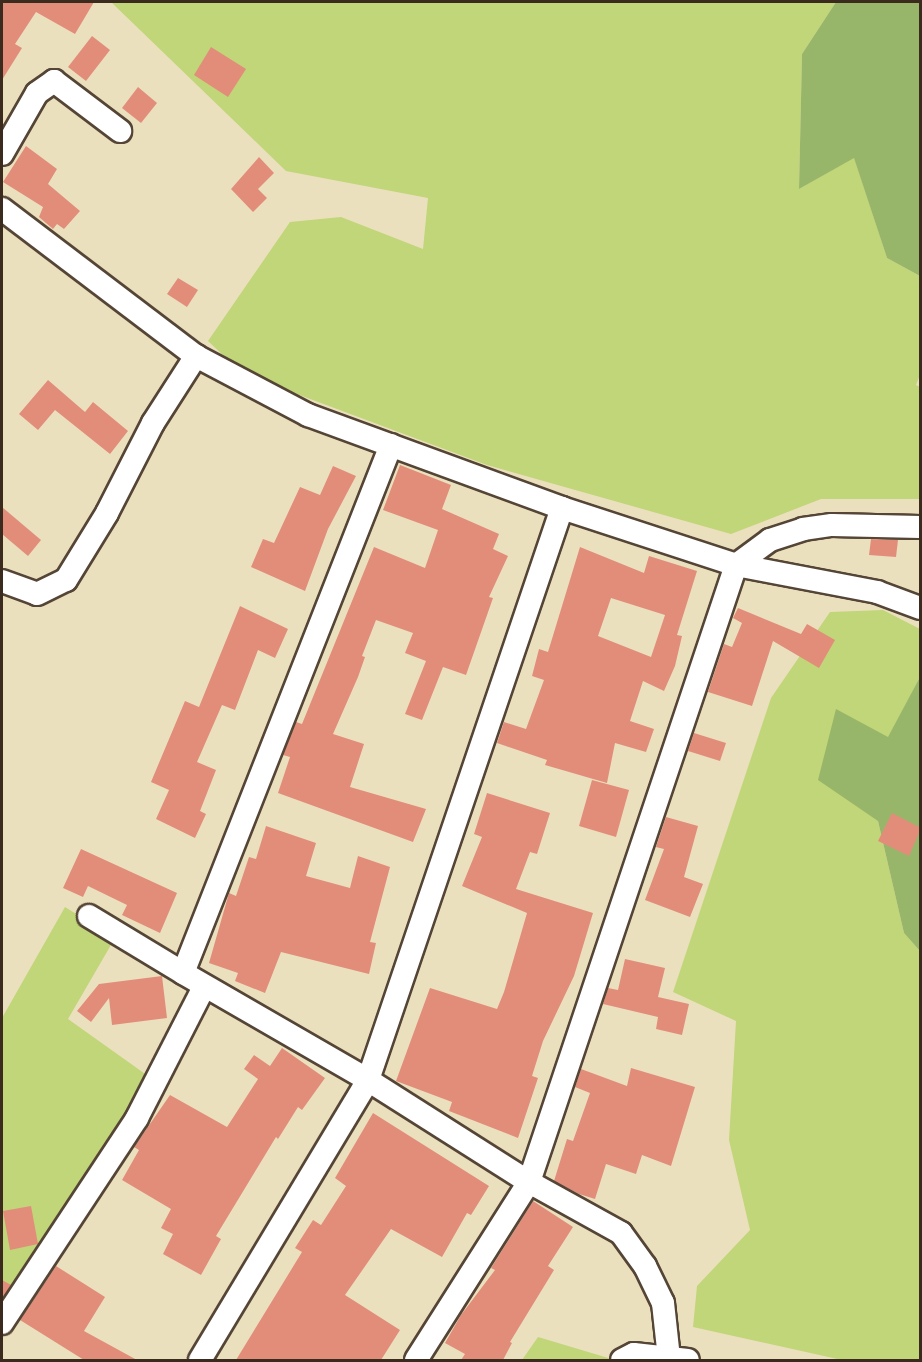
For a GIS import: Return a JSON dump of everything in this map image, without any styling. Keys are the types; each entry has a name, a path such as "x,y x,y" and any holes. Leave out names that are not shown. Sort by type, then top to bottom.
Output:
{"street":[{"path":"2,154 37,93 54,81 120,131"},
{"path":"2,209 196,356 308,415 562,508 736,565 877,592 921,608"},
{"path":"2,581 37,594 66,580 107,513 153,423 196,356"},
{"path":"183,973 391,445"},
{"path":"200,1360 368,1080 562,508"},
{"path":"416,1360 529,1182 736,565 770,540 803,529 832,525 921,527"},
{"path":"89,915 204,987 368,1080 529,1182 621,1233 645,1266 663,1303 678,1359 634,1354 622,1360"},
{"path":"2,1323 138,1118 204,987"}],"green space":[{"path":"111,2 836,2 802,54 799,189 854,157 887,258 920,276 920,375 916,385 920,387 920,499 821,499 731,534 487,465 243,374 208,341 290,222 341,217 423,249 428,198 286,171"},
{"path":"836,2 920,2 920,276 887,258 854,158 799,189 802,54"},
{"path":"883,610 920,629 920,677 889,737 878,821 904,933 920,951 920,1360 842,1360 693,1327 697,1286 750,1230 729,1140 736,1021 673,992 771,698 830,612"},
{"path":"920,677 920,951 904,933 878,821 818,780 836,709 888,737"},
{"path":"65,907 115,938 68,1019 148,1076 2,1309 2,1018"},
{"path":"538,1337 615,1360 522,1360"}],"building":[{"path":"2,2 94,2 75,34 36,12 15,44 22,48 2,80"},
{"path":"92,36 110,50 86,81 68,67"},
{"path":"211,47 246,69 228,97 194,75"},
{"path":"138,87 157,103 141,123 122,108"},
{"path":"26,146 57,169 48,184 80,211 64,229 57,224 53,229 39,217 43,207 3,182"},
{"path":"259,157 274,173 258,189 267,198 253,212 231,189"},
{"path":"178,278 198,290 187,307 167,294"},
{"path":"48,380 85,412 93,402 128,431 110,454 55,410 38,430 19,414"},
{"path":"400,465 451,485 442,509 499,534 493,549 508,556 489,597 493,598 466,675 443,667 422,720 405,714 426,661 405,653 413,633 376,620 362,656 365,657 358,677 333,734 364,744 350,787 426,809 413,842 278,793 290,757 283,755 296,722 302,724 374,547 425,568 438,530 383,510"},
{"path":"333,466 356,476 328,529 305,591 251,567 263,539 274,543 300,487 320,495"},
{"path":"2,507 41,540 28,556 2,534"},
{"path":"871,539 898,540 896,557 869,555"},
{"path":"580,547 644,573 649,556 697,571 677,635 682,636 675,666 664,691 643,681 630,721 654,729 646,752 615,743 607,783 545,765 547,760 497,743 504,722 526,729 544,680 532,676 539,649 548,652","holes":["611,598 665,615 651,657 598,636"]},
{"path":"240,606 288,629 275,658 258,650 235,710 222,705 197,762 216,770 200,811 206,814 195,838 156,819 169,790 151,782 185,701 199,707"},
{"path":"738,608 801,634 807,624 835,640 819,668 773,641 752,706 708,692 724,644 732,647 742,623 733,618"},
{"path":"694,733 726,743 720,761 688,751"},
{"path":"592,780 629,790 616,837 579,826"},
{"path":"487,793 550,813 537,854 530,852 516,889 593,913 574,976 543,1041 532,1076 538,1078 518,1138 449,1111 452,1102 396,1081 430,988 497,1009 504,992 527,913 462,886 482,837 474,834"},
{"path":"892,813 921,828 909,856 878,841"},
{"path":"666,817 698,826 684,877 703,884 690,917 645,900 664,849 656,847"},
{"path":"266,826 316,843 306,876 350,888 358,856 390,867 370,942 376,943 369,974 281,952 265,993 235,981 238,973 209,963 229,893 236,896 249,857 256,859"},
{"path":"81,849 177,893 160,933 122,915 127,905 88,886 83,897 63,888"},
{"path":"625,959 665,968 658,997 689,1004 682,1035 656,1029 658,1017 603,1004 608,988 618,990"},
{"path":"162,976 167,1018 112,1025 109,998 91,1022 77,1011 99,984"},
{"path":"282,1048 325,1078 302,1110 298,1107 278,1139 276,1137 216,1236 221,1239 201,1275 163,1254 173,1234 161,1228 171,1209 122,1180 139,1150 134,1147 170,1095 227,1127 258,1079 244,1069 254,1055 270,1066"},
{"path":"631,1068 695,1087 671,1166 642,1155 636,1174 606,1164 595,1199 579,1194 554,1181 567,1139 573,1141 590,1093 575,1087 581,1069 627,1086"},
{"path":"373,1113 489,1186 471,1215 467,1213 442,1257 391,1229 345,1295 400,1330 381,1360 236,1360 302,1252 295,1248 313,1220 321,1225 346,1186 335,1178"},
{"path":"533,1201 573,1227 548,1266 554,1270 510,1342 512,1343 503,1360 461,1360 465,1354 445,1343 461,1315 495,1270 491,1268"},
{"path":"31,1206 38,1244 10,1250 3,1211"},
{"path":"56,1266 105,1297 84,1331 137,1360 84,1360 20,1320"},
{"path":"2,1280 11,1285 2,1299"}]}
